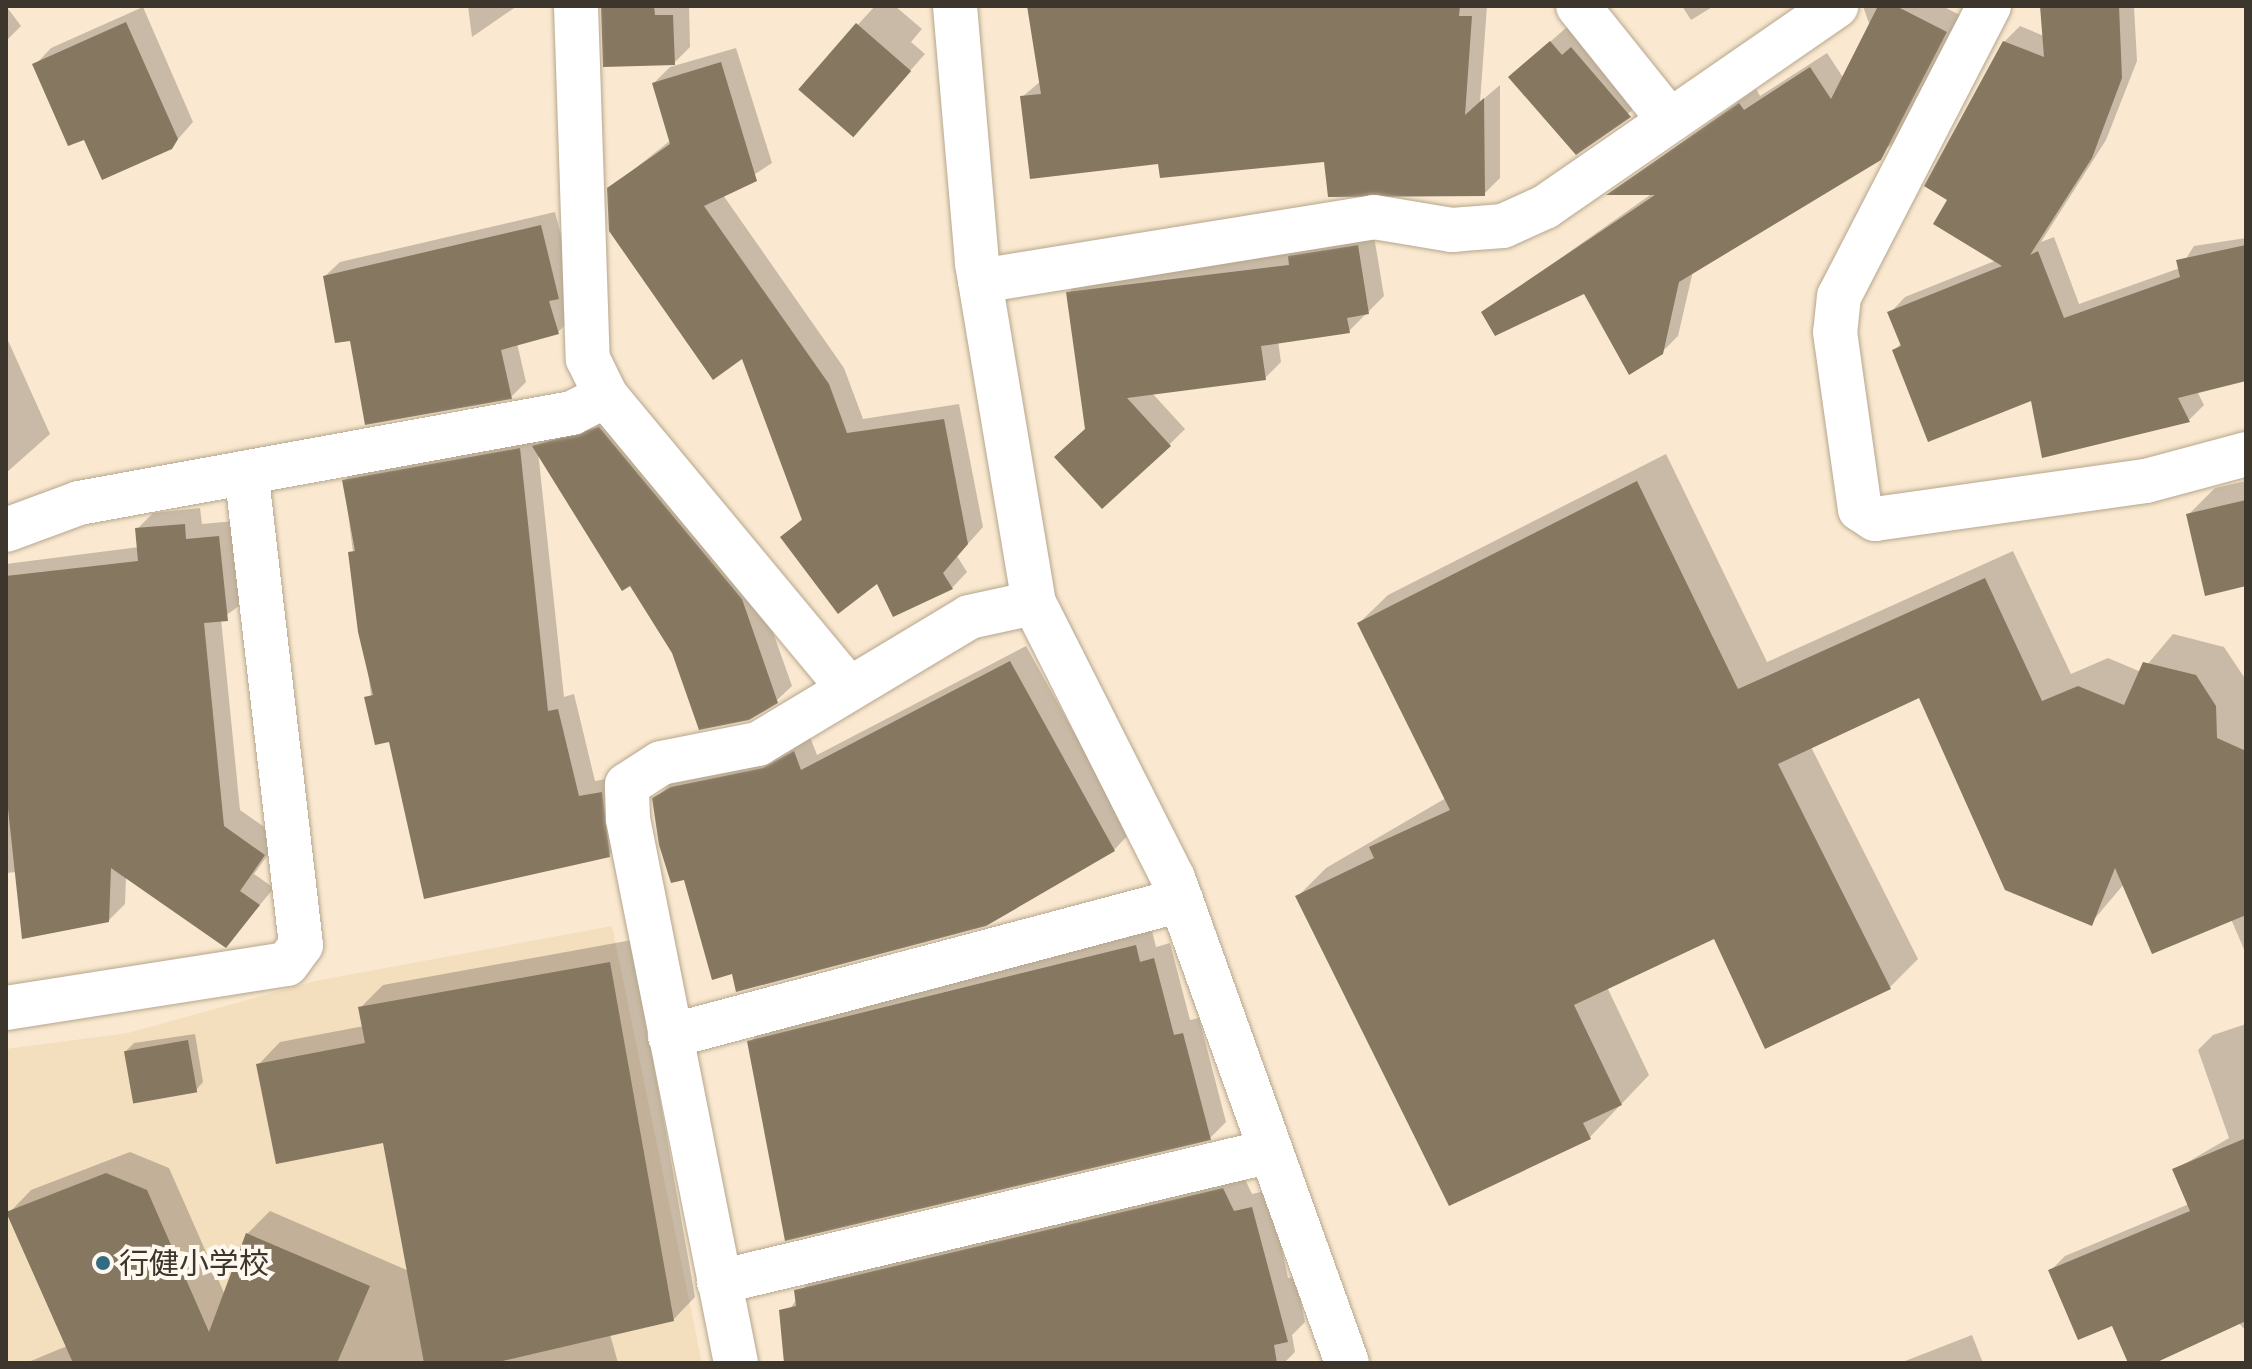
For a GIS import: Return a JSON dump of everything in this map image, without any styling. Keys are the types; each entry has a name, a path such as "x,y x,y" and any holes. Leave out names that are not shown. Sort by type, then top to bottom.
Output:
{"street":[{"path":"576,6 583,333 606,396 848,688"},
{"path":"955,6 980,281 1034,603 1181,900 1347,1363"},
{"path":"1578,6 1667,117"},
{"path":"980,281 1374,217 1452,230 1503,226 1545,207 1667,117 1836,6"},
{"path":"1989,6 1839,296 1835,332 1860,509 1875,519 2146,481 2246,454"},
{"path":"6,530 79,503 572,413 606,396"},
{"path":"6,1008 287,964 301,945 246,473"},
{"path":"736,1363 670,1036 627,785 661,763 758,744 969,617 1034,603"},
{"path":"670,1036 1181,900"},
{"path":"719,1282 1271,1151"}],"shaded area":[{"path":"612,926 702,1363 6,1363 6,1049 128,1033 315,981"}],"building":[{"path":"654,6 655,15 673,15 675,65 603,67 601,7"},
{"path":"1027,6 1460,6 1459,16 1472,16 1465,115 1484,98 1485,196 1328,197 1324,162 1160,178 1158,164 1030,179 1020,96 1041,94"},
{"path":"1878,6 1896,6 1947,32 1881,160 1679,282 1663,354 1629,375 1584,294 1495,336 1481,312 1655,195 1606,195 1739,103 1744,110 1810,67 1831,99"},
{"path":"2040,6 2119,6 2122,78 2092,158 2030,255 2038,251 2064,318 2180,277 2176,260 2246,245 2246,381 2178,398 2190,422 2042,458 2031,401 1928,442 1892,350 1901,346 1887,312 2002,266 1933,224 1947,200 1924,186 2003,41 2044,57"},
{"path":"126,22 178,139 172,149 102,180 84,140 68,146 32,64"},
{"path":"856,23 911,71 853,137 798,89"},
{"path":"1550,41 1562,55 1571,47 1631,117 1576,155 1508,77"},
{"path":"721,62 757,181 704,206 829,384 847,433 944,419 968,544 943,573 953,589 893,617 877,584 838,614 780,537 802,520 742,359 713,380 609,231 607,188 670,144 652,83"},
{"path":"541,225 559,299 549,301 559,334 501,350 512,399 365,425 350,341 335,343 323,276"},
{"path":"1358,245 1369,314 1347,318 1350,333 1261,346 1266,380 1127,398 1171,446 1102,509 1054,457 1085,429 1066,292 1289,265 1288,256"},
{"path":"599,427 742,599 778,703 749,720 699,730 672,653 630,586 622,591 532,446"},
{"path":"520,448 548,711 558,709 579,796 602,792 610,857 424,899 389,742 375,745 364,697 373,695 358,632 348,552 355,551 342,480"},
{"path":"1637,481 1738,689 1985,578 2042,701 2078,686 2124,705 2143,662 2196,675 2216,706 2217,738 2246,751 2246,915 2152,954 2115,868 2092,926 2005,890 1919,698 1778,764 1891,989 1765,1049 1714,939 1574,1005 1622,1105 1583,1123 1591,1139 1449,1206 1295,896 1374,858 1369,847 1450,810 1357,623"},
{"path":"2246,500 2246,586 2205,596 2186,514"},
{"path":"185,524 186,539 219,536 228,621 204,623 224,826 265,855 240,891 260,905 226,948 111,868 109,922 22,939 6,790 6,576 138,561 135,528"},
{"path":"1010,661 1115,851 986,926 736,992 732,974 712,980 684,880 671,883 659,845 652,798 671,787 763,768 794,751 801,770"},
{"path":"1136,945 1140,962 1154,958 1174,1035 1183,1033 1211,1140 785,1241 747,1041"},
{"path":"610,962 674,1321 494,1363 424,1363 383,1143 276,1164 256,1064 365,1043 358,1007"},
{"path":"188,1040 197,1092 133,1103 124,1051"},
{"path":"2246,1138 2246,1321 2155,1363 2128,1363 2112,1326 2078,1340 2048,1270 2190,1211 2172,1169"},
{"path":"106,1173 147,1190 209,1332 246,1233 370,1286 337,1363 73,1363 6,1212"},
{"path":"1223,1188 1234,1211 1252,1207 1288,1342 1274,1345 1277,1363 784,1363 779,1310 796,1306 794,1290"}],"place":[{"name":"行健小学校","path":"103,1263"}]}
